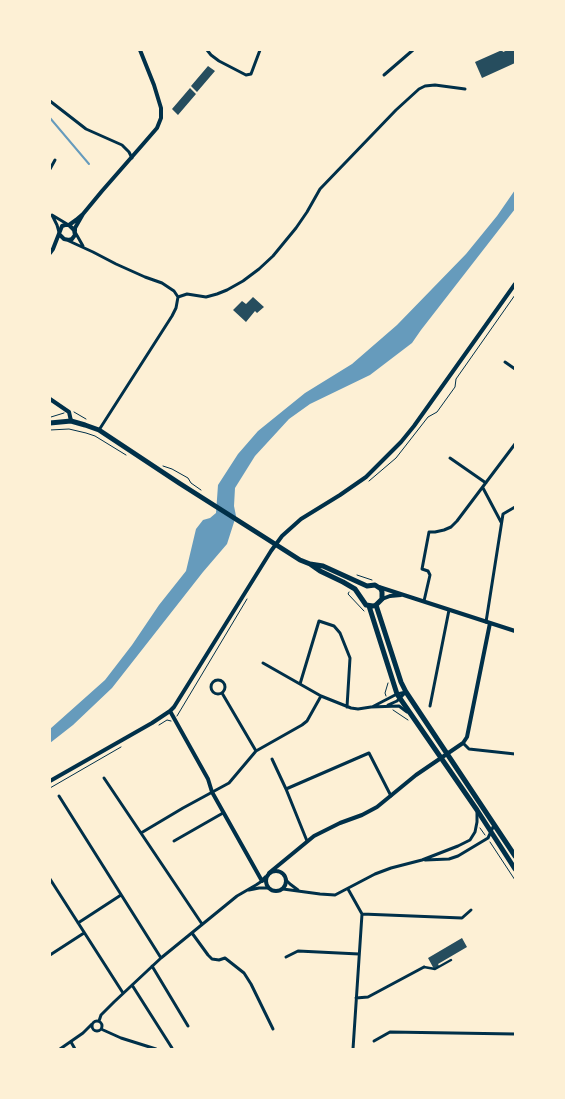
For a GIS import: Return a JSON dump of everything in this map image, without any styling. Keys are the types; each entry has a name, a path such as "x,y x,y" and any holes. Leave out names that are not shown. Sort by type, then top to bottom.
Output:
{"main road":[{"path":"50,423 71,421 99,430 300,560 355,589 362,600 369,606 398,696 477,810 490,835 498,843 515,869"},
{"path":"310,564 323,566 367,586"},
{"path":"328,576 332,572 344,575"},
{"path":"362,600 362,590 367,586 375,585 380,589 382,599 376,605 369,606"},
{"path":"376,605 406,692 515,856"}],"street":[{"path":"50,253 62,226 76,220 83,214 157,128 161,118 161,108 140,50"},
{"path":"207,50 219,61 246,75 251,74 260,50"},
{"path":"384,75 413,50"},
{"path":"178,297 187,294 206,297 217,294 243,281 259,269 273,256 296,228 320,189 396,110 419,89 435,85 466,89"},
{"path":"50,101 86,129 122,145 129,152 132,159"},
{"path":"50,170 55,160"},
{"path":"51,214 73,227 85,248"},
{"path":"51,214 62,238 72,241 116,264 169,286 178,297 172,316 99,430"},
{"path":"53,249 66,240 72,239 83,214"},
{"path":"50,781 170,711 178,702 282,536 301,519 340,495 366,476 401,442 515,284"},
{"path":"505,362 515,369"},
{"path":"50,399 68,412 71,421"},
{"path":"424,601 430,575 428,571 422,569 429,532 451,527 457,521 515,444"},
{"path":"450,458 486,483"},
{"path":"483,488 501,522"},
{"path":"101,1029 102,1025 99,1021 101,1015 123,993 161,958 237,896 262,881 289,856 320,832 377,808 416,774 448,755 463,743 467,737 488,623 501,522 503,514 515,506"},
{"path":"375,585 515,631"},
{"path":"382,599 403,594"},
{"path":"430,706 449,610"},
{"path":"300,684 319,621 334,626 340,633 350,658 347,707"},
{"path":"263,663 321,696 347,707 358,709 399,706 412,715"},
{"path":"218,681 224,683 225,687 222,693 217,694 214,692 212,686 214,683 218,681"},
{"path":"385,706 406,692"},
{"path":"222,693 256,751"},
{"path":"140,834 232,780 256,751 307,721 321,696"},
{"path":"371,707 387,698 398,696"},
{"path":"170,711 208,780 223,813 262,881"},
{"path":"463,743 468,748 515,754"},
{"path":"286,789 370,753 391,796"},
{"path":"272,759 307,841"},
{"path":"104,778 202,924"},
{"path":"59,796 161,958"},
{"path":"246,891 269,888 274,891 283,889 335,895 375,874 422,860 470,840 475,832 477,810"},
{"path":"174,841 223,813"},
{"path":"422,860 449,859 458,856 490,835 494,825"},
{"path":"283,889 286,883 283,868 289,856"},
{"path":"269,888 266,883 267,875 272,871 279,871 298,890"},
{"path":"50,880 123,993"},
{"path":"348,889 362,914 353,1049"},
{"path":"78,923 121,895"},
{"path":"362,914 462,918 470,910"},
{"path":"192,932 212,959 219,960 225,958 244,973 273,1029"},
{"path":"50,955 84,933"},
{"path":"286,957 298,951 359,954"},
{"path":"356,998 368,997 424,967 436,970 451,960"},
{"path":"152,966 188,1026"},
{"path":"132,985 172,1048"},
{"path":"60,1049 83,1033 94,1022 99,1021"},
{"path":"92,1024 94,1030"},
{"path":"83,1033 101,1029 121,1038 156,1049"},
{"path":"374,1041 390,1032 515,1034"},
{"path":"71,1042 75,1049"}],"path":[{"path":"50,430 76,430 106,442"},
{"path":"348,594 366,613"},
{"path":"159,724 167,720 173,723 248,597"},
{"path":"385,694 387,698"},
{"path":"390,706 392,710 410,721"},
{"path":"50,788 125,744"},
{"path":"490,844 515,880"}],"water":[{"path":"515,190 515,209 412,343 370,375 310,404 289,419 255,456 235,488 234,506 236,516 227,544 112,688 73,725 50,743 50,729 105,680 186,571 196,529 203,520 210,518 216,513 218,485 238,454 258,431 305,393 352,364 397,325 466,254 497,216"}],"building":[{"path":"502,50 503,52 515,50 515,63 482,78 475,62"},
{"path":"208,66 215,71 197,92 191,86"},
{"path":"190,88 196,94 178,115 172,109"},
{"path":"253,297 264,307 257,313 255,311 246,322 233,310 242,301 246,304"},
{"path":"462,938 467,947 438,964 439,966 434,969 428,958"}],"waterway":[{"path":"50,118 89,164"}]}
